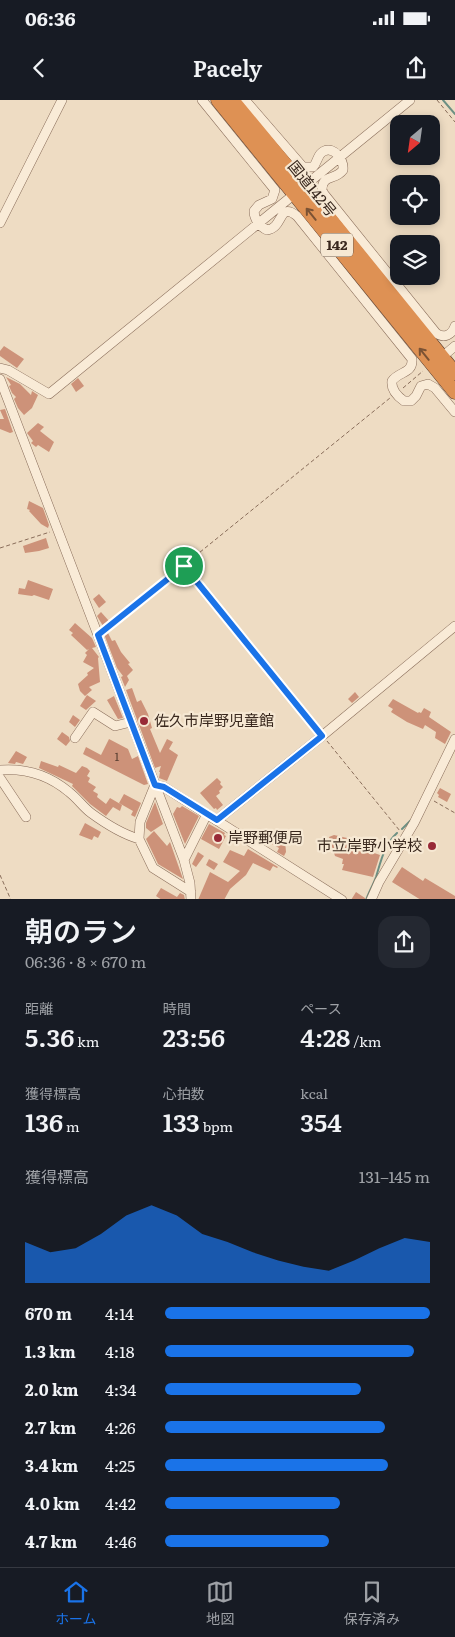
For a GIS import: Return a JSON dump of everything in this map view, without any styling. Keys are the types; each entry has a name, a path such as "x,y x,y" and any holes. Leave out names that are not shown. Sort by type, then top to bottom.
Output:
{"highway":[{"name":"国道142号","path":"218,100 300,190"},
{"name":"国道142号","path":"232,100 300,190 437,360 455,392"},
{"name":"国道142号","path":"437,360 455,373"}],"street":[{"path":"0,223 62,100"},
{"path":"202,100 275,190 272,199 259,205 254,211 254,215 263,228 270,230 276,227 283,214 290,212 298,216 412,359 412,366 408,371 396,375 392,381 392,388 396,394 404,401 411,401 421,386 428,384 435,388 455,412"},
{"path":"245,100 303,167 312,167 317,162 319,155 324,151 332,151 340,157 343,163 343,170 338,176 327,178 323,182 322,190 324,194 436,333 440,336 445,336 453,331 455,326"},
{"path":"0,368 8,370 48,394 410,100"},
{"path":"437,360 455,346"},
{"path":"0,379 184,860 191,896"},
{"path":"217,820 455,626"},
{"path":"74,738 93,712 115,726 131,722"},
{"path":"371,899 379,882 406,837 455,739"},
{"path":"0,770 20,770 47,777 69,792 90,813 127,835 140,839"},
{"path":"0,778 26,817"},
{"path":"155,785 164,787 340,899"},
{"path":"155,785 140,822 140,839 153,868 191,896"},
{"path":"184,860 207,814"}],"path":[{"path":"437,100 455,122"},
{"path":"98,635 437,360"},
{"path":"0,548 58,530"},
{"path":"184,566 406,837"},
{"path":"427,796 455,813"},
{"path":"0,875 12,899"}],"building":[{"path":"4,346 24,359 17,368 0,356 0,351"},
{"path":"6,377 20,384 31,395 32,391 38,395 32,408 24,415 18,408 14,399 16,397 12,393 9,386 11,385"},
{"path":"78,378 84,386 76,392 71,384"},
{"path":"5,409 13,432 10,433 0,429 0,419 4,419 0,410"},
{"path":"38,423 44,427 40,431 54,442 49,452 31,443 33,441 27,433"},
{"path":"29,501 43,508 49,525 48,528 41,524 30,510 27,509"},
{"path":"46,538 49,548 25,553 23,546"},
{"path":"28,580 53,589 49,600 34,595 18,594 19,588 25,589"},
{"path":"99,594 106,602 99,608 93,599"},
{"path":"101,612 109,621 103,626 97,616"},
{"path":"75,623 92,638 96,647 92,648 99,657 100,682 89,687 92,690 85,696 80,691 78,684 94,668 83,662 87,655 85,653 89,649 87,650 71,635 73,633 69,630"},
{"path":"108,633 112,641 115,640 133,670 127,676 129,680 125,687 121,677 123,676 117,668 104,634"},
{"path":"132,688 137,702 141,700 148,714 152,728 150,729 160,753 167,739 173,742 169,749 178,755 167,781 159,778 161,766 155,768 126,690"},
{"path":"355,692 359,697 352,703 348,699"},
{"path":"87,695 96,701 86,710 80,706"},
{"path":"114,696 123,718 118,719 107,700"},
{"path":"393,699 418,713 421,713 424,708 431,712 429,717 451,732 445,744 435,738 436,732 425,725 423,729 391,712 393,709 388,706"},
{"path":"73,715 80,720 75,727 69,722"},
{"path":"62,732 69,737 70,741 66,746 57,739"},
{"path":"109,739 128,749 132,759 138,756 148,784 144,785 83,754 86,747 101,755"},
{"path":"16,751 27,757 23,764 16,762 15,764 8,763"},
{"path":"41,761 58,767 59,765 76,773 82,766 87,768 90,771 87,776 90,778 88,782 96,787 93,791 98,794 97,797 106,804 110,798 122,805 120,811 113,807 106,816 90,804 72,786 73,784 39,768"},
{"path":"217,778 223,787 216,796 223,805 217,810 200,793"},
{"path":"440,788 451,794 447,802 438,797 437,793"},
{"path":"124,794 141,803 135,817 131,815 133,811 119,803"},
{"path":"155,802 163,824 151,832 146,828 146,823"},
{"path":"182,806 199,816 185,844 173,814 177,807 180,808"},
{"path":"85,823 101,832 98,838 94,836 92,840 79,835"},
{"name":"岸野郵便局","path":"209,824 225,833 224,835 226,836 219,849 201,839"},
{"path":"262,829 285,840 286,852 284,856 277,852 279,848 258,836"},
{"path":"154,831 167,846 170,842 183,879 158,864 146,839"},
{"path":"334,835 347,838 345,843 380,855 373,877 342,870 343,859 335,856 329,837"},
{"path":"248,849 278,867 273,866 270,871 253,863 246,875 230,889 225,899 198,899 210,872 228,882 240,871 223,862 230,850 244,856"},
{"path":"198,852 204,856 196,867 192,864"},
{"path":"209,859 218,864 214,870 206,865"},
{"path":"402,867 423,881 425,878 455,896 455,899 419,899 392,882"},
{"path":"161,888 177,897 180,893 184,895 185,899 160,899 156,896"},
{"path":"356,892 365,898 365,899 352,899"}],"waterway":[{"path":"443,100 455,114"},
{"path":"402,829 411,820"},
{"path":"366,899 386,848 397,833"}],"place":[{"name":"佐久市岸野児童館","path":"144,721"},
{"name":"岸野郵便局","path":"218,838"},
{"name":"市立岸野小学校","path":"432,846"}],"route":[{"path":"184,566 322,736 217,820 164,787 155,785 98,635 184,566"}]}
